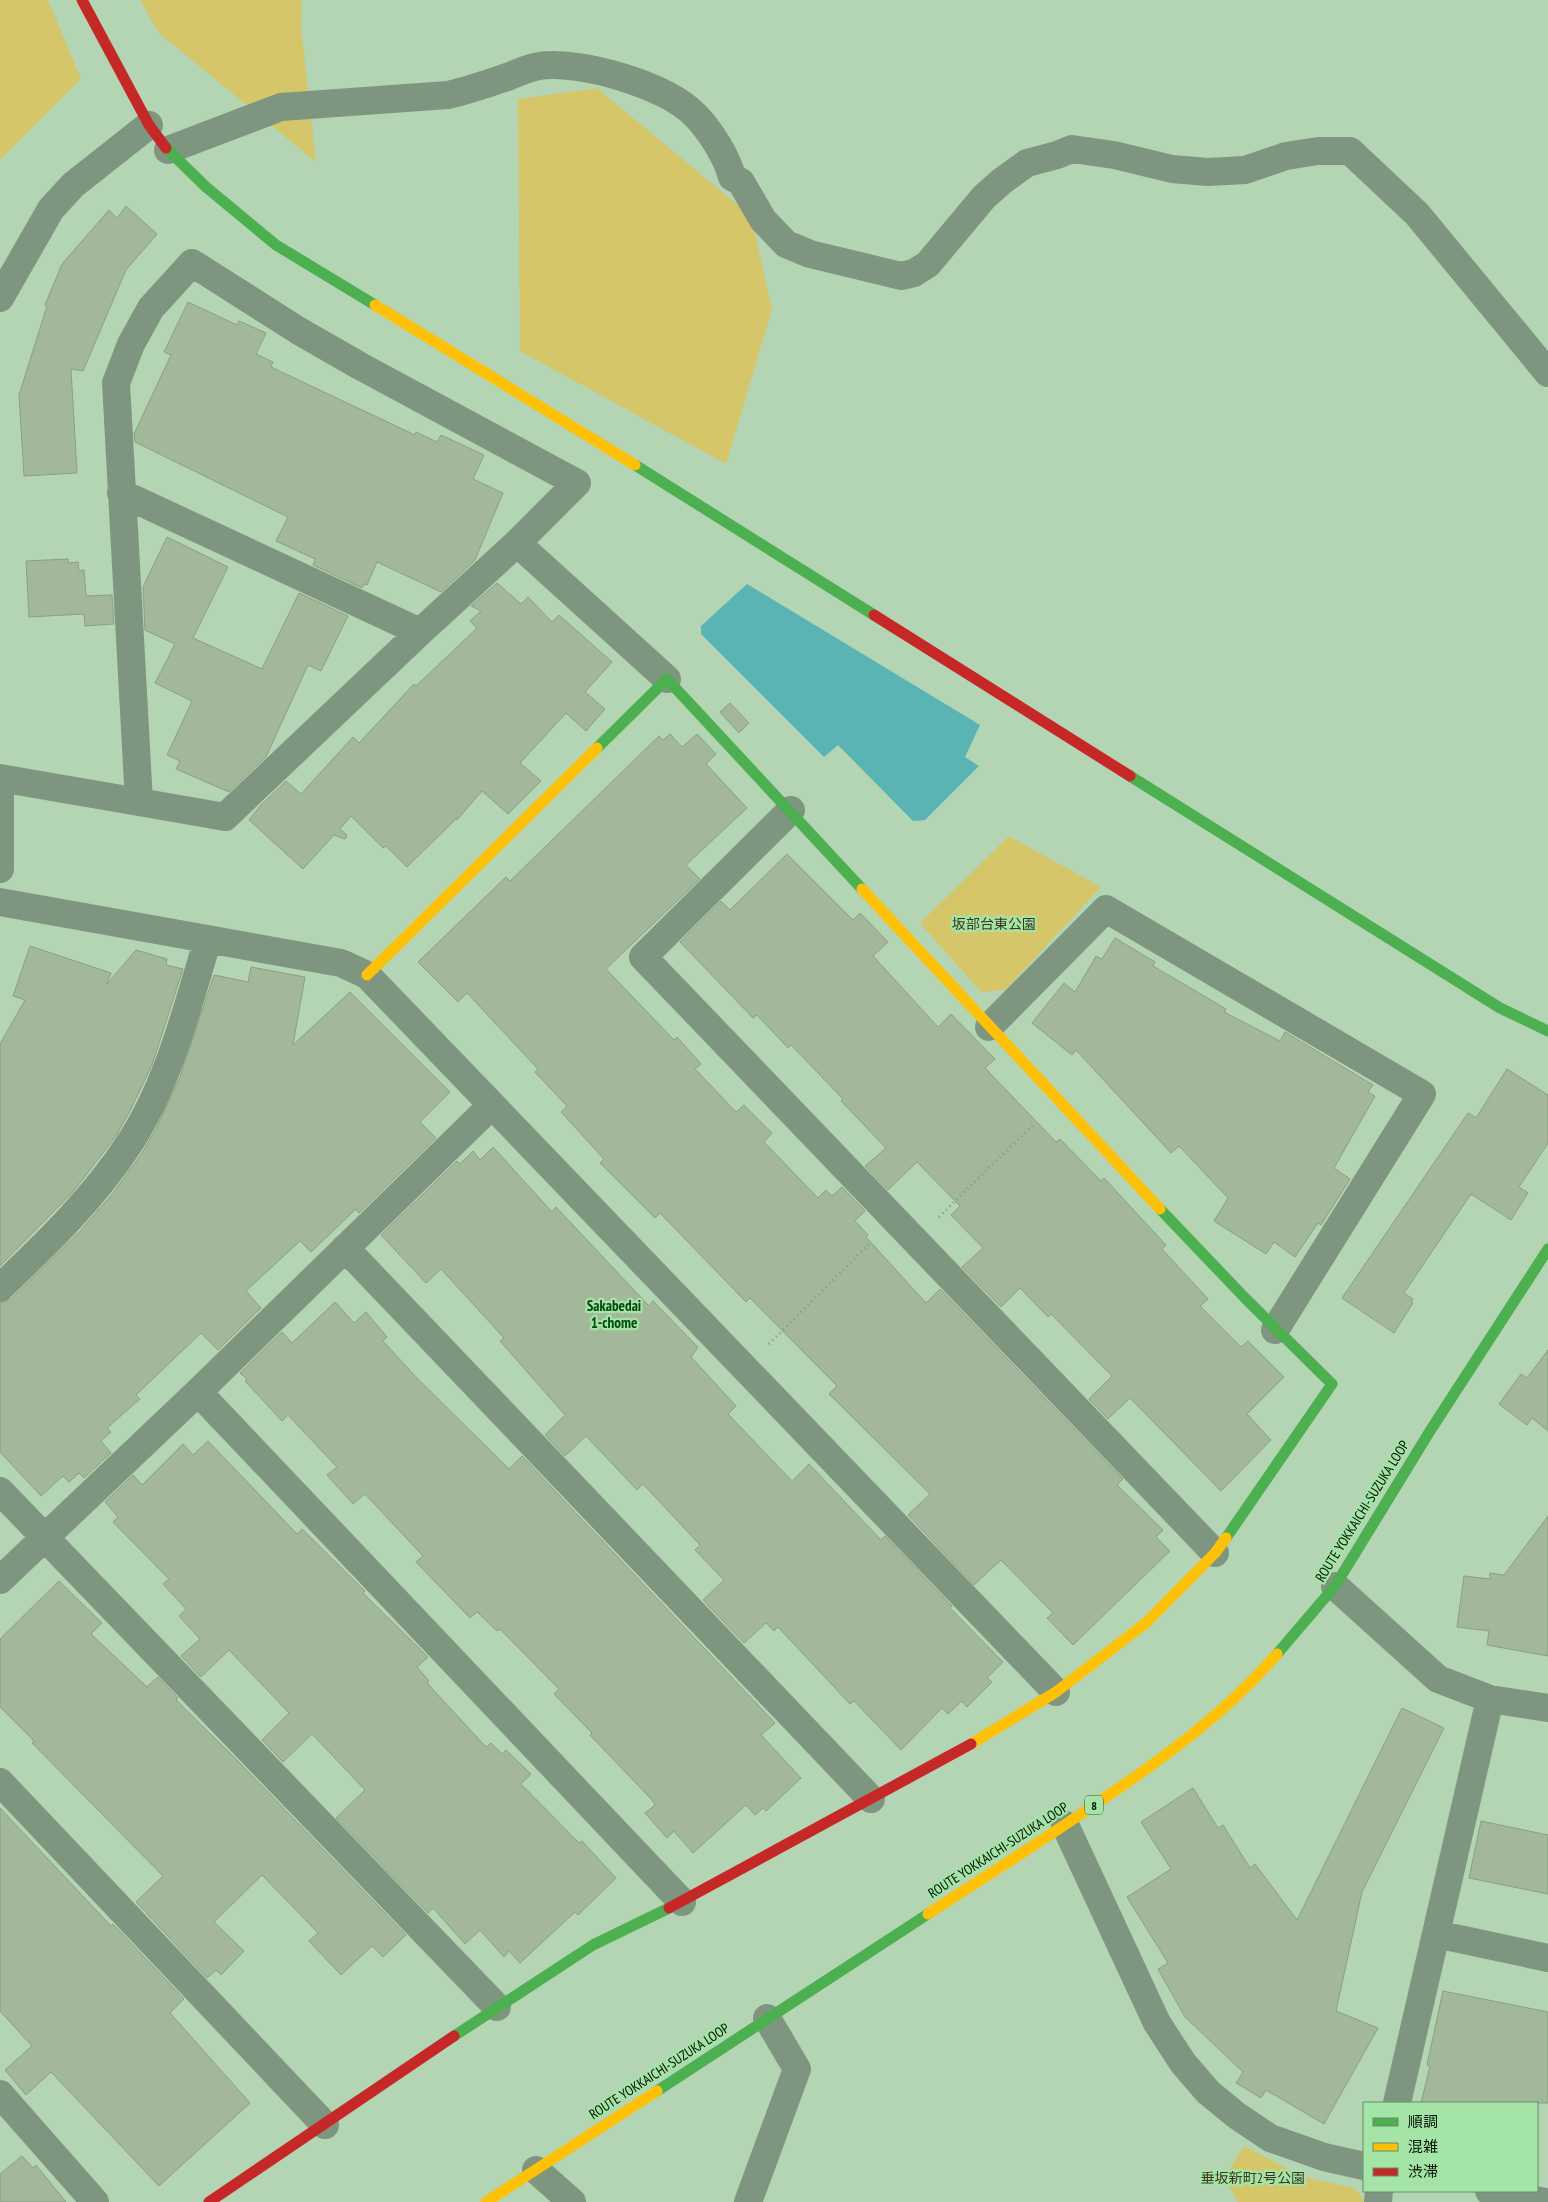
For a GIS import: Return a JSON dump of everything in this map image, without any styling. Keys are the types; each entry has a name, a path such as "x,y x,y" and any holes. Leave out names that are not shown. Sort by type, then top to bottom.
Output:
{"street":[{"path":"82,0 149,125 168,150 206,187 276,245 545,408 1500,1008 1548,1031"},
{"path":"168,150 281,107 448,94 470,90 537,66 567,65 597,71 641,84 676,102 695,115 728,161 732,176 741,182 763,220 786,244 810,254 901,276 914,273 928,264 984,197 1002,181 1027,163 1072,149 1114,155 1172,169 1208,172 1245,170 1286,156 1318,151 1350,150 1417,214 1548,373"},
{"path":"0,298 8,264 56,203 73,185 149,125"},
{"path":"0,778 225,818 420,632 517,543 577,483 360,366 299,331 192,264 151,308 132,344 116,383 139,802"},
{"path":"121,493 420,632"},
{"path":"209,2202 497,2007 593,1945 682,1902 871,1800 965,1748 1056,1692 1147,1622 1215,1553 1332,1384 1275,1330 989,1027 791,810 667,679 517,543"},
{"path":"366,974 667,679"},
{"path":"0,796 0,869"},
{"path":"791,810 643,957 1215,1553"},
{"path":"0,902 341,963 366,974 1056,1692"},
{"path":"989,1027 1106,908 1422,1094 1275,1330"},
{"path":"0,1288 81,1208 130,1143 147,1113 181,1032 208,939"},
{"path":"0,1580 198,1392 491,1106"},
{"path":"345,1248 871,1800"},
{"name":"ROUTE YOKKAICHI-SUZUKA LOOP","path":"486,2202 1065,1825 1157,1762 1218,1714 1268,1664 1335,1586 1430,1431 1548,1249"},
{"path":"198,1392 682,1902"},
{"path":"0,1491 497,2007"},
{"path":"1335,1586 1438,1680 1490,1699 1548,1708"},
{"path":"1397,2102 1490,1699"},
{"path":"0,1782 325,2125"},
{"path":"1065,1825 1157,2023 1183,2063 1208,2092 1236,2115 1270,2138 1324,2157 1363,2166"},
{"path":"1436,1934 1548,1958"},
{"path":"748,2202 797,2069 767,2018"},
{"path":"0,2094 96,2202"},
{"path":"536,2170 572,2202"},
{"path":"1494,2192 1546,2202"}],"path":[{"path":"915,1240 1058,1100"},
{"path":"744,1369 894,1219"}],"green space":[{"path":"0,0 48,0 81,79 0,160"},
{"path":"140,0 302,0 301,26 316,162 159,33"},
{"path":"597,88 751,216 772,309 726,464 520,351 518,99"},
{"name":"坂部台東公園","path":"1009,836 1101,887 1005,990 981,992 920,923"},
{"name":"垂坂新町2号公園","path":"1244,2146 1304,2177 1354,2188 1363,2198 1363,2202 1238,2202 1224,2177"}],"water":[{"path":"747,584 980,725 965,757 979,766 925,820 913,821 838,745 824,757 701,634 701,626"}],"building":[{"path":"126,206 157,234 126,270 83,371 71,369 77,473 24,476 19,395 47,306 45,305 62,264 109,210 117,218"},
{"path":"188,302 237,325 239,321 266,333 256,354 273,362 271,367 415,435 416,432 437,442 441,435 484,455 473,479 503,493 475,560 441,592 377,562 367,585 364,584 362,588 313,565 315,559 276,541 288,517 135,442 134,434 171,355 164,352"},
{"path":"167,537 228,567 193,638 262,669 299,593 348,616 321,671 308,665 266,757 229,792 176,769 180,761 167,755 192,701 155,683 175,644 145,630 143,587"},
{"path":"68,559 68,563 78,562 79,571 84,570 86,596 112,595 114,624 85,626 84,614 29,617 26,561"},
{"path":"497,583 521,604 528,597 552,622 559,615 612,662 585,692 605,709 586,731 566,713 520,763 541,781 508,814 482,791 457,820 407,867 386,846 383,848 351,816 340,829 347,835 345,839 334,835 303,869 249,820 261,805 286,781 301,794 353,737 359,743 414,684 416,686 477,628 470,621 481,611 471,606"},
{"path":"730,703 749,723 739,733 720,712"},
{"path":"670,734 682,747 697,734 716,754 706,764 747,808 686,865 700,879 606,969 674,1040 677,1037 701,1064 695,1069 736,1112 744,1105 772,1133 764,1142 818,1198 826,1190 832,1196 842,1187 865,1211 855,1221 868,1235 866,1237 926,1303 940,1289 1123,1479 1117,1485 1163,1530 1156,1537 1170,1551 1073,1645 1047,1618 1053,1613 1001,1560 974,1585 908,1515 930,1494 829,1394 837,1386 750,1298 746,1302 660,1213 655,1218 600,1163 604,1159 561,1112 567,1106 535,1072 538,1069 467,993 458,1002 418,962 506,877 510,881 659,736 663,740"},
{"path":"787,854 853,920 860,913 888,942 873,956 938,1027 951,1014 995,1059 985,1068 1056,1142 1060,1139 1101,1181 1104,1178 1166,1245 1162,1249 1208,1299 1200,1306 1241,1347 1248,1341 1284,1377 1247,1414 1271,1440 1221,1491 1130,1398 1108,1419 1089,1399 1112,1376 1051,1314 1048,1317 1020,1288 1001,1307 962,1267 983,1248 951,1215 960,1206 917,1162 888,1190 865,1166 886,1148 841,1101 843,1099 791,1045 788,1048 757,1015 753,1018 680,942 721,901 730,910"},
{"path":"1115,938 1155,962 1153,966 1226,1009 1224,1012 1280,1041 1285,1032 1373,1085 1368,1092 1375,1096 1334,1168 1350,1179 1321,1225 1318,1223 1295,1257 1274,1242 1266,1254 1214,1221 1228,1198 1179,1146 1171,1153 1076,1050 1072,1055 1032,1023 1064,983 1075,992 1096,956 1102,959"},
{"path":"30,946 111,973 106,985 136,950 167,959 166,965 183,969 152,1065 116,1136 73,1192 0,1266 0,1044 25,1000 13,996"},
{"path":"251,967 305,977 293,1045 350,992 450,1092 420,1122 436,1138 359,1213 356,1209 311,1252 300,1241 246,1291 261,1308 218,1350 201,1333 136,1395 140,1399 107,1428 111,1432 101,1441 111,1453 84,1478 79,1473 69,1482 63,1476 41,1496 0,1452 0,1303 11,1299 80,1231 113,1193 142,1153 157,1127 180,1077 214,975 248,982"},
{"path":"1507,1069 1548,1095 1548,1143 1519,1187 1528,1193 1511,1220 1471,1194 1404,1293 1413,1299 1411,1302 1413,1303 1394,1333 1342,1298 1468,1113 1476,1118"},
{"path":"493,1147 552,1212 556,1207 649,1306 653,1301 698,1347 691,1357 736,1406 728,1414 792,1481 809,1464 881,1540 885,1536 952,1606 950,1608 1003,1662 987,1678 992,1682 967,1707 962,1701 948,1714 942,1708 901,1750 854,1701 850,1704 778,1627 774,1631 766,1623 744,1643 703,1600 724,1580 695,1550 700,1545 643,1484 637,1490 586,1436 565,1456 545,1435 565,1415 500,1341 504,1338 441,1269 426,1283 381,1235 457,1161 460,1164 473,1151 480,1160"},
{"path":"335,1302 354,1323 366,1312 387,1337 383,1341 416,1377 509,1469 522,1456 775,1723 761,1735 801,1778 766,1811 763,1808 755,1815 746,1805 693,1853 674,1831 667,1838 645,1813 655,1805 652,1800 554,1694 559,1689 500,1629 497,1631 477,1612 470,1618 416,1562 423,1556 365,1494 353,1504 327,1475 337,1467 288,1415 282,1421 245,1381 247,1379 240,1373 282,1332 292,1343"},
{"path":"1548,1350 1548,1431 1532,1418 1527,1425 1499,1404 1521,1374 1527,1378"},
{"path":"208,1441 297,1534 302,1529 428,1657 417,1667 429,1681 427,1683 486,1747 491,1743 502,1754 506,1750 531,1774 521,1784 579,1843 582,1841 616,1878 578,1915 575,1912 520,1963 509,1951 504,1957 480,1930 465,1944 433,1908 428,1913 336,1818 365,1790 312,1734 283,1762 262,1740 289,1713 229,1650 201,1677 181,1656 200,1639 179,1616 186,1609 163,1584 169,1579 113,1522 118,1517 105,1502 133,1475 142,1485 183,1444 193,1455"},
{"path":"1548,1516 1548,1656 1487,1645 1489,1631 1457,1627 1464,1576 1490,1579 1490,1573 1504,1575"},
{"path":"59,1581 102,1623 91,1634 147,1687 158,1677 178,1698 176,1700 235,1758 406,1935 383,1957 372,1946 341,1975 309,1941 318,1933 262,1875 214,1922 244,1951 221,1975 216,1970 207,1978 136,1902 163,1876 32,1743 34,1741 0,1707 0,1639"},
{"path":"1402,1708 1444,1728 1362,1892 1336,2011 1378,2028 1324,2124 1266,2090 1261,2098 1236,2083 1243,2072 1185,2017 1158,1969 1168,1963 1127,1897 1171,1869 1141,1822 1193,1788 1218,1828 1223,1825 1250,1868 1255,1864 1297,1920"},
{"path":"0,1808 111,1926 113,1924 184,1999 170,2013 250,2103 159,2186 51,2072 26,2095 5,2070 32,2046 0,2011"},
{"path":"1481,1821 1548,1835 1548,1894 1469,1878"},
{"path":"1443,1991 1548,2012 1548,2103 1421,2102 1430,2066 1427,2065"},
{"path":"22,2156 33,2168 36,2165 66,2202 0,2202 0,2174"}],"traffic: fast":[{"path":"166,148 206,187 276,245 375,305"},
{"path":"635,465 874,615"},
{"path":"597,748 667,679 862,889"},
{"path":"1130,776 1500,1008 1548,1031"},
{"path":"1160,1209 1245,1298 1332,1384 1226,1538"},
{"path":"1277,1654 1335,1586 1430,1431 1548,1249"},
{"path":"454,2036 593,1945 669,1908"},
{"path":"657,2091 928,1914"}],"traffic: slow":[{"path":"375,305 635,465"},
{"path":"367,975 597,748"},
{"path":"862,889 1160,1209"},
{"path":"971,1744 1056,1692 1147,1622 1215,1553 1226,1538"},
{"path":"928,1914 1081,1814 1172,1750 1237,1695 1277,1654"},
{"path":"486,2202 657,2091"}],"traffic: jam":[{"path":"82,0 149,125 166,148"},
{"path":"874,615 1130,776"},
{"path":"669,1908 971,1744"},
{"path":"209,2202 454,2036"}],"district":[{"name":"Sakabedai 1-chome","path":"614,1314"}]}
